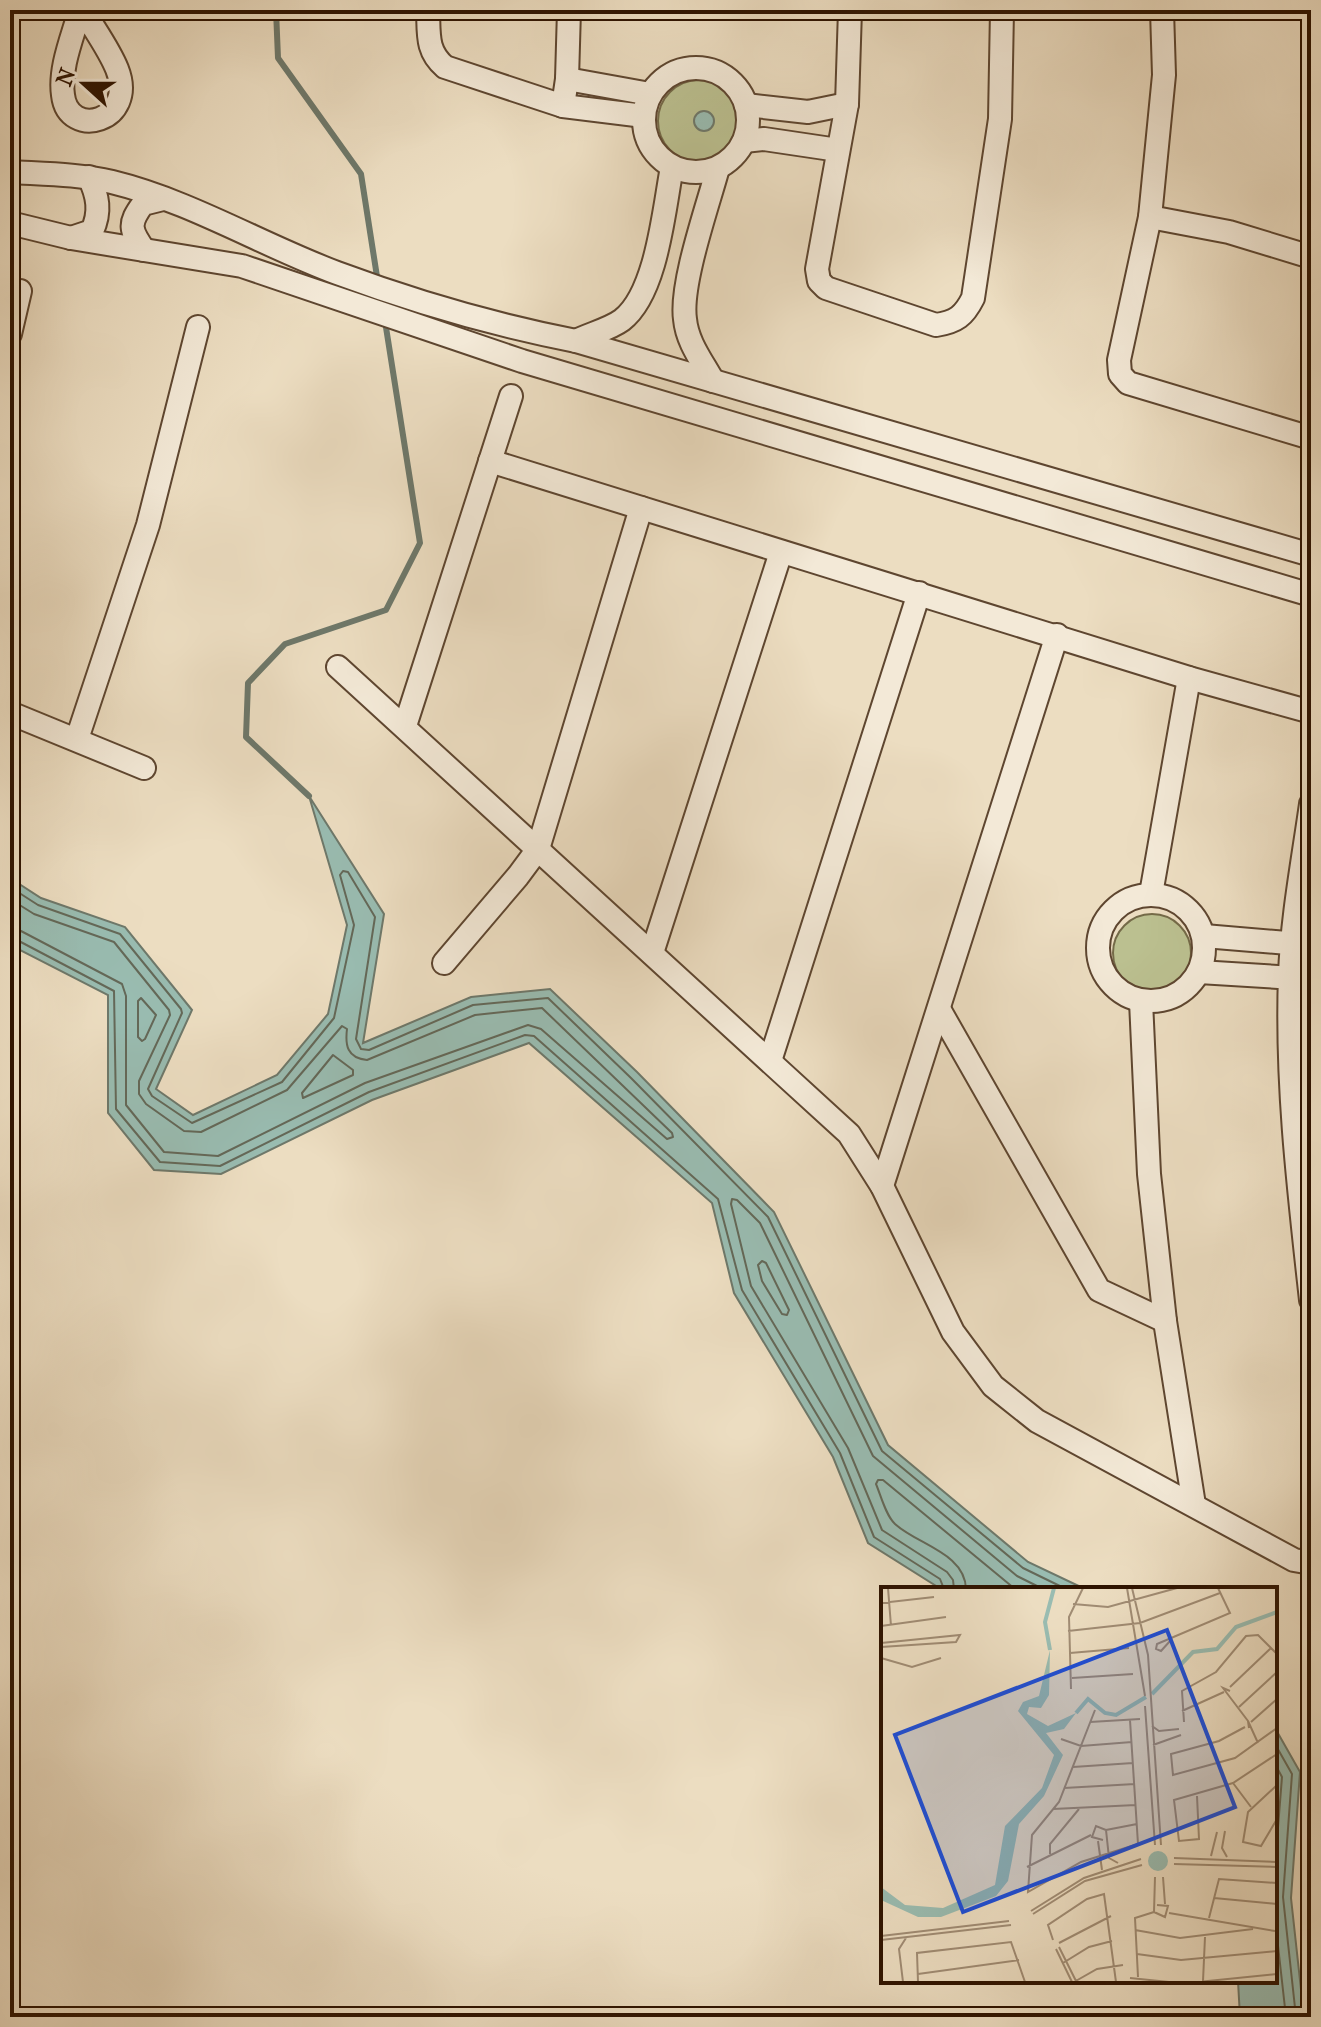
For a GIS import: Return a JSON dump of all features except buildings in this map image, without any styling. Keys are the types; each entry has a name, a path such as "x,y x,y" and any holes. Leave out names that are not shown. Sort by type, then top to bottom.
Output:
{"street":[{"path":"428,10 433,57 445,67 563,106 644,116"},
{"path":"563,106 569,10"},
{"path":"850,10 847,104 817,269 819,281 826,288 936,325 954,323 966,312 973,298 1000,119 1002,10"},
{"path":"1162,10 1164,75 1150,217 1119,360 1120,374 1128,383 1311,438"},
{"path":"700,67 719,72 734,83 746,105 748,122 744,141 733,157 718,168 703,172 687,172 659,158 644,131 644,116 650,94 663,79 680,70 700,67"},
{"path":"567,79 650,94"},
{"path":"746,105 808,112 847,104"},
{"path":"744,141 764,139 838,150"},
{"path":"576,341 621,321 637,304 649,275 672,167"},
{"path":"713,381 691,343 684,319 686,292 718,168"},
{"path":"10,172 89,177 115,183 163,199 336,272 522,361 1311,595"},
{"path":"71,238 92,231 98,218 97,193 89,177"},
{"path":"144,250 133,234 132,218 143,204 163,199"},
{"path":"1150,217 1229,232 1311,257"},
{"path":"10,223 71,238 242,266 328,295 439,319 576,341 1311,555"},
{"path":"10,334 20,291"},
{"path":"77,739 148,525 198,327"},
{"path":"405,726 511,396"},
{"path":"490,461 1189,678 1311,712"},
{"path":"444,963 538,849 641,508"},
{"path":"652,953 781,552"},
{"path":"770,1061 919,593"},
{"path":"882,1186 1057,635"},
{"path":"338,667 849,1134 882,1186 953,1332 993,1386 1037,1421 1294,1560 1311,1563"},
{"path":"1151,894 1189,678"},
{"path":"10,713 144,768"},
{"path":"1311,804 1301,944 1293,1141 1311,1300"},
{"path":"1151,894 1168,897 1184,906 1197,919 1204,936 1205,954 1199,972 1189,986 1175,996 1158,1001 1141,1001 1124,995 1111,984 1102,969 1098,952 1103,927 1119,906 1134,897 1151,894"},
{"path":"1204,936 1301,944"},
{"path":"1199,972 1300,978"},
{"path":"1141,1001 1149,1174 1165,1321 1194,1505"},
{"path":"939,1009 1099,1290 1165,1321"}],"green space":[{"path":"699,80 715,83 728,92 737,105 740,121 737,137 728,150 715,159 699,162 683,159 670,150 661,137 658,121 661,105 670,92 683,83"},
{"path":"1152,914 1167,917 1180,925 1188,938 1191,953 1188,968 1180,981 1167,989 1152,992 1137,989 1124,981 1116,968 1113,953 1116,938 1124,925 1137,917"}],"water":[{"path":"704,111 711,114 714,121 711,128 704,131 697,128 694,121 697,114"},
{"path":"309,796 384,914 363,1043 471,997 550,989 637,1072 774,1212 888,1445 1028,1562 1081,1587 938,1587 868,1543 833,1457 734,1293 712,1203 529,1043 372,1100 221,1174 154,1170 108,1113 108,995 10,945 10,878 41,898 125,927 192,1010 156,1089 193,1115 277,1075 328,1014 347,925"},
{"path":"1277,1732 1300,1772 1291,1898 1304,2017 1240,2017 1238,1983 1277,1983"}],"waterway":[{"path":"276,10 278,58 361,174 378,283"},
{"path":"309,796 246,737 248,683 285,644 386,610 420,543 385,321"}]}
